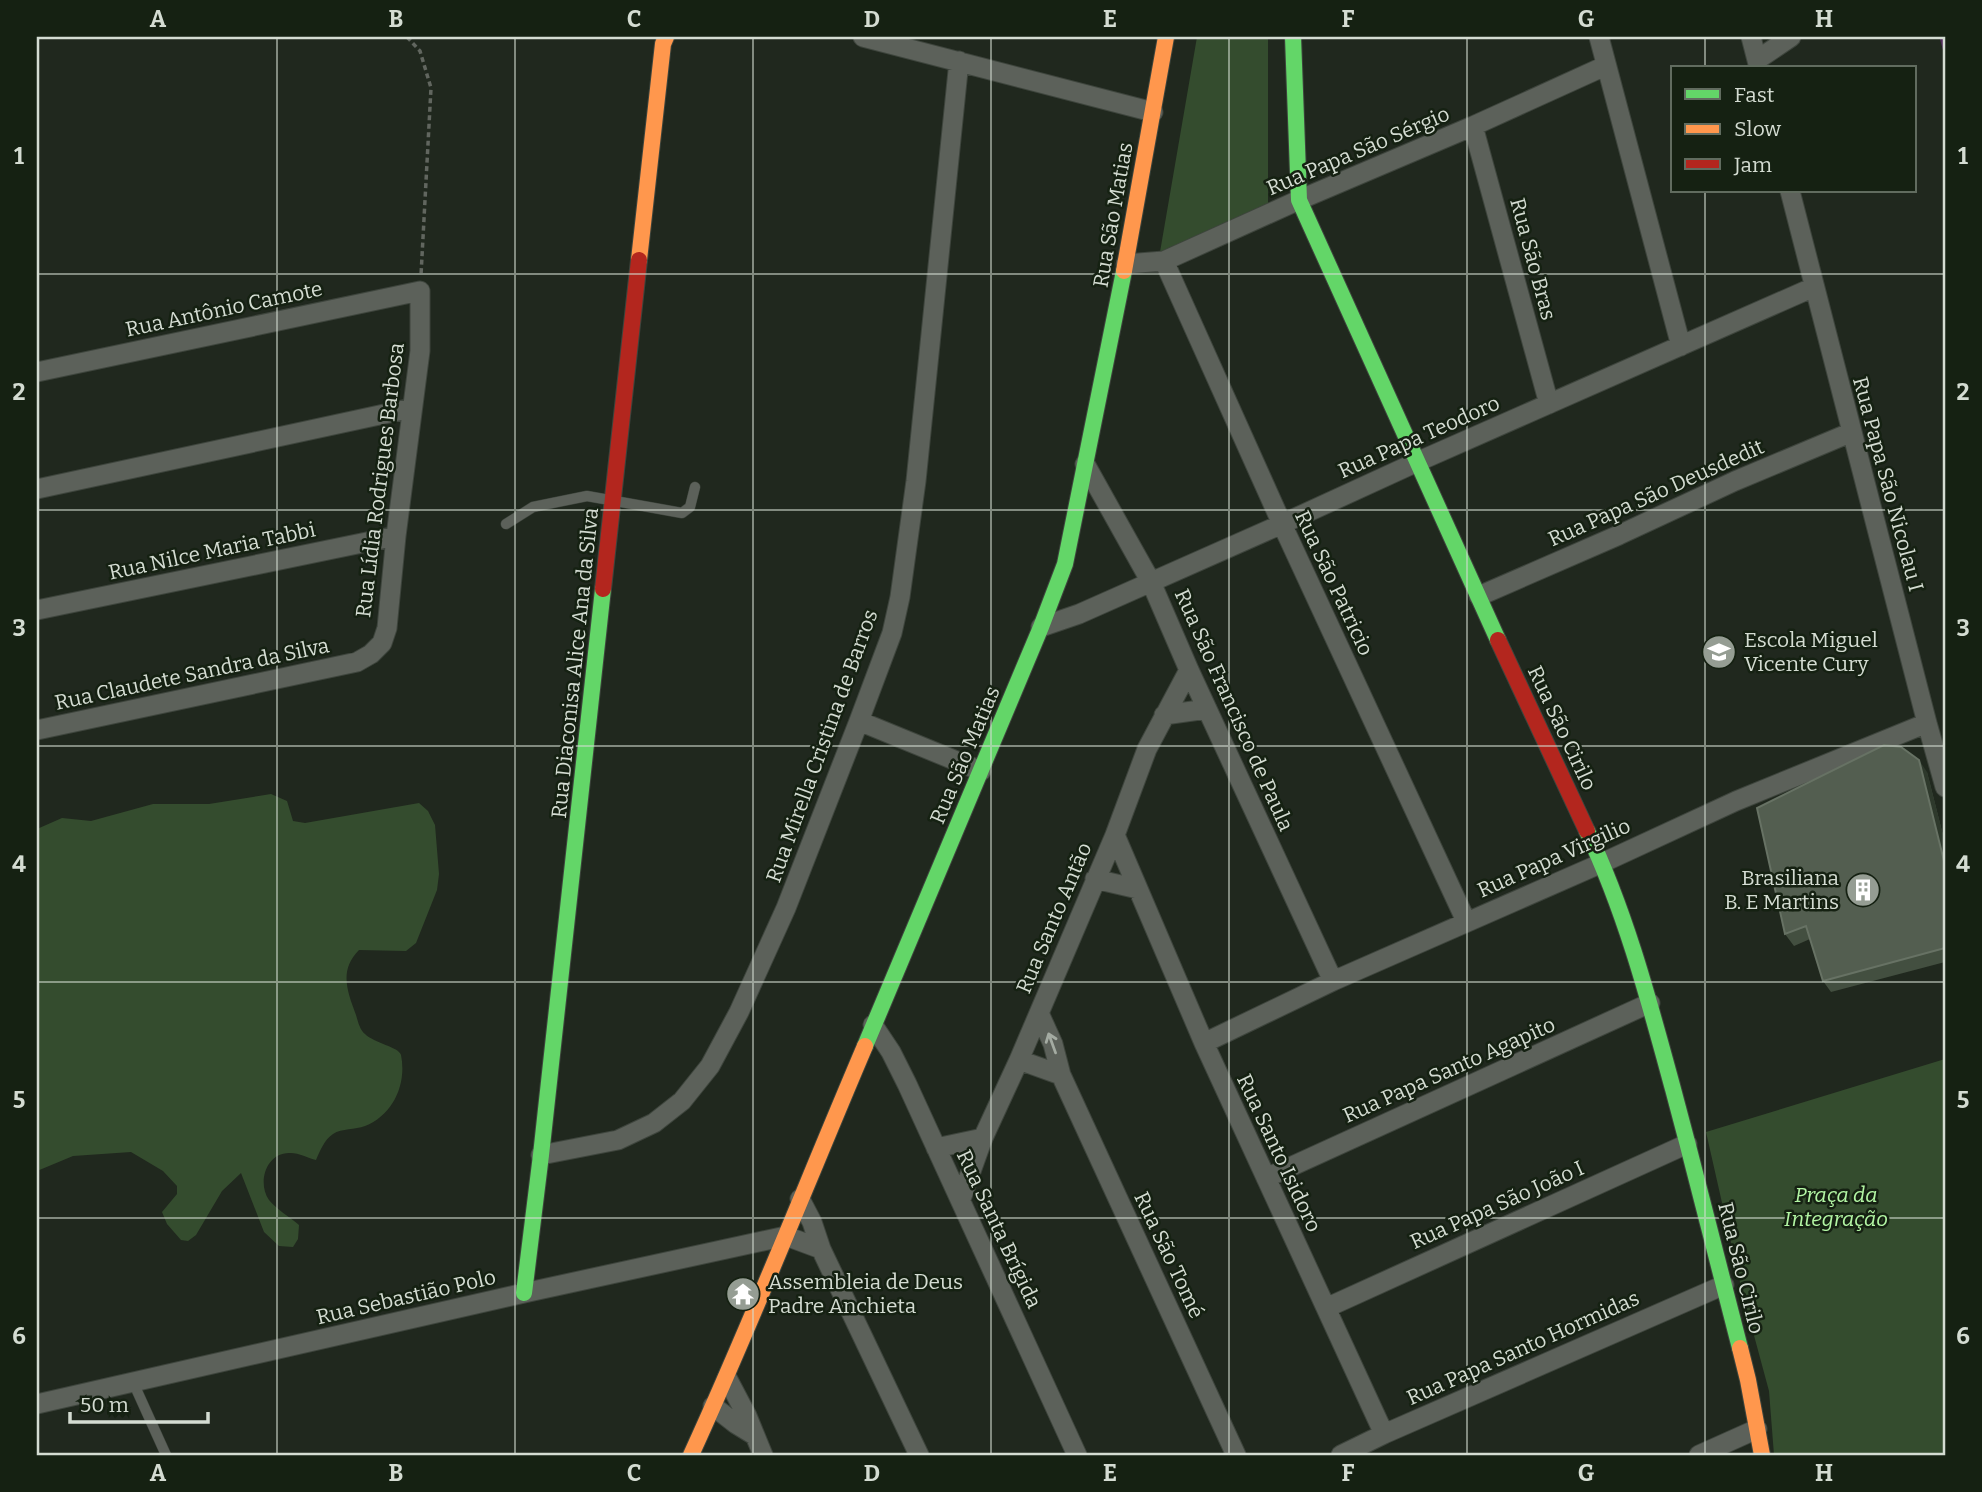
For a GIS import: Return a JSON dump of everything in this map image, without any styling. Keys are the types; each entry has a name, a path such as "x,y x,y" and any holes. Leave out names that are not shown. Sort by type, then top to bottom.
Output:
{"street":[{"name":"Rua Diaconisa Alice Ana da Silva","path":"524,1293 663,44 666,37"},
{"path":"863,37 1153,112"},
{"name":"Rua São Matias","path":"691,1455 727,1378 1065,564 1126,264 1166,37"},
{"path":"1599,37 1681,346"},
{"path":"1751,37 1758,64 1791,37"},
{"name":"Rua São Cirilo","path":"1296,38 1298,200 1602,863 1629,935 1650,1003 1724,1285 1748,1380 1762,1455"},
{"name":"Rua Mirella Cristina de Barros","path":"541,1155 618,1140 654,1123 682,1101 710,1066 786,908 859,721 892,633 900,597 917,467 959,61"},
{"name":"Rua Papa São Sérgio","path":"1126,264 1164,261 1605,66"},
{"name":"Rua São Bras","path":"1473,126 1549,404"},
{"name":"Rua Papa São Nicolau I","path":"1790,192 1945,787"},
{"name":"Rua São Patricio","path":"1164,261 1282,524 1466,921"},
{"name":"Rua Papa Teodoro","path":"1041,627 1079,614 1814,287"},
{"name":"Rua Antônio Camote","path":"37,372 420,291"},
{"name":"Rua Lídia Rodrigues Barbosa","path":"357,662 371,654 382,643 387,628 420,351 420,291"},
{"path":"37,489 412,408"},
{"name":"Rua Papa São Deusdedit","path":"1479,596 1735,481 1852,432"},
{"name":"Rua São Francisco de Paula","path":"1085,464 1151,582 1333,981"},
{"name":"Rua Nilce Maria Tabbi","path":"37,610 396,536"},
{"name":"Rua Claudete Sandra da Silva","path":"37,730 357,662"},
{"name":"Rua Santo Antão","path":"961,1199 983,1138 1115,835 1147,749 1189,670"},
{"path":"1164,715 1208,709"},
{"path":"859,721 981,771"},
{"name":"Rua Papa Virgilio","path":"1204,1043 1333,981 1736,801 1927,723"},
{"name":"Rua Santo Isidoro","path":"1115,835 1204,1043 1384,1434"},
{"path":"1095,879 1138,889"},
{"name":"Rua Papa Santo Agapito","path":"1266,1178 1650,1003"},
{"name":"Rua São Tomé","path":"1039,1013 1053,1044 1061,1075 1236,1455"},
{"name":"Rua Santa Brígida","path":"873,1025 891,1052 961,1199 1077,1455"},
{"path":"1019,1060 1061,1075"},
{"path":"936,1148 983,1138"},
{"name":"Rua Papa São João I","path":"1326,1308 1687,1144"},
{"path":"800,1199 812,1222 821,1250 919,1455"},
{"path":"786,1236 821,1250"},
{"name":"Rua Sebastião Polo","path":"37,1404 786,1236"},
{"name":"Rua Papa Santo Hormidas","path":"1341,1455 1724,1285"},
{"path":"727,1378 763,1455"},
{"path":"713,1406 754,1435"},
{"path":"1699,1455 1757,1429"}],"lane":[{"path":"506,524 533,507 587,496 682,513 690,507 695,487"},
{"path":"133,1382 166,1455"}],"path":[{"path":"407,37 420,51 431,88 420,291"}],"green space":[{"path":"1197,37 1268,37 1268,207 1160,252"},
{"path":"271,794 287,801 293,821 305,823 419,803 428,811 435,825 439,874 437,890 416,943 406,951 359,950 347,973 350,998 360,1028 369,1037 401,1055 400,1087 390,1106 375,1121 333,1134 325,1142 316,1160 289,1153 281,1154 269,1163 264,1178 265,1193 272,1203 299,1225 298,1239 293,1247 279,1246 264,1232 241,1173 222,1191 196,1235 188,1241 181,1240 167,1224 162,1212 177,1194 177,1186 163,1171 131,1152 73,1156 37,1171 37,829 62,818 91,821 153,804 209,804"},
{"name":"Praça da Integração","path":"1945,1059 1945,1455 1774,1455 1769,1391 1742,1291 1706,1132"}],"building":[{"name":"Brasiliana B. E Martins","path":"1884,745 1901,747 1919,760 1945,865 1945,948 1823,981 1806,926 1785,934 1757,808"}],"waterway":[{"path":"1942,37 1945,48"}],"traffic: fast":[{"path":"1293,37 1299,200 1498,640"},
{"path":"865,1046 1065,564 1124,271"},
{"path":"524,1293 603,589"},
{"path":"1587,831 1614,894 1646,990 1740,1348"}],"traffic: slow":[{"path":"639,260 663,44 666,37"},
{"path":"1124,271 1166,37"},
{"path":"691,1455 865,1046"},
{"path":"1740,1348 1762,1455"}],"traffic: jam":[{"path":"603,589 639,260"},
{"path":"1498,640 1587,831"}],"place":[{"name":"Escola Miguel Vicente Cury","path":"1719,652"},
{"name":"Brasiliana B. E Martins","path":"1863,890"},
{"name":"Assembleia de Deus Padre Anchieta","path":"743,1294"}]}
